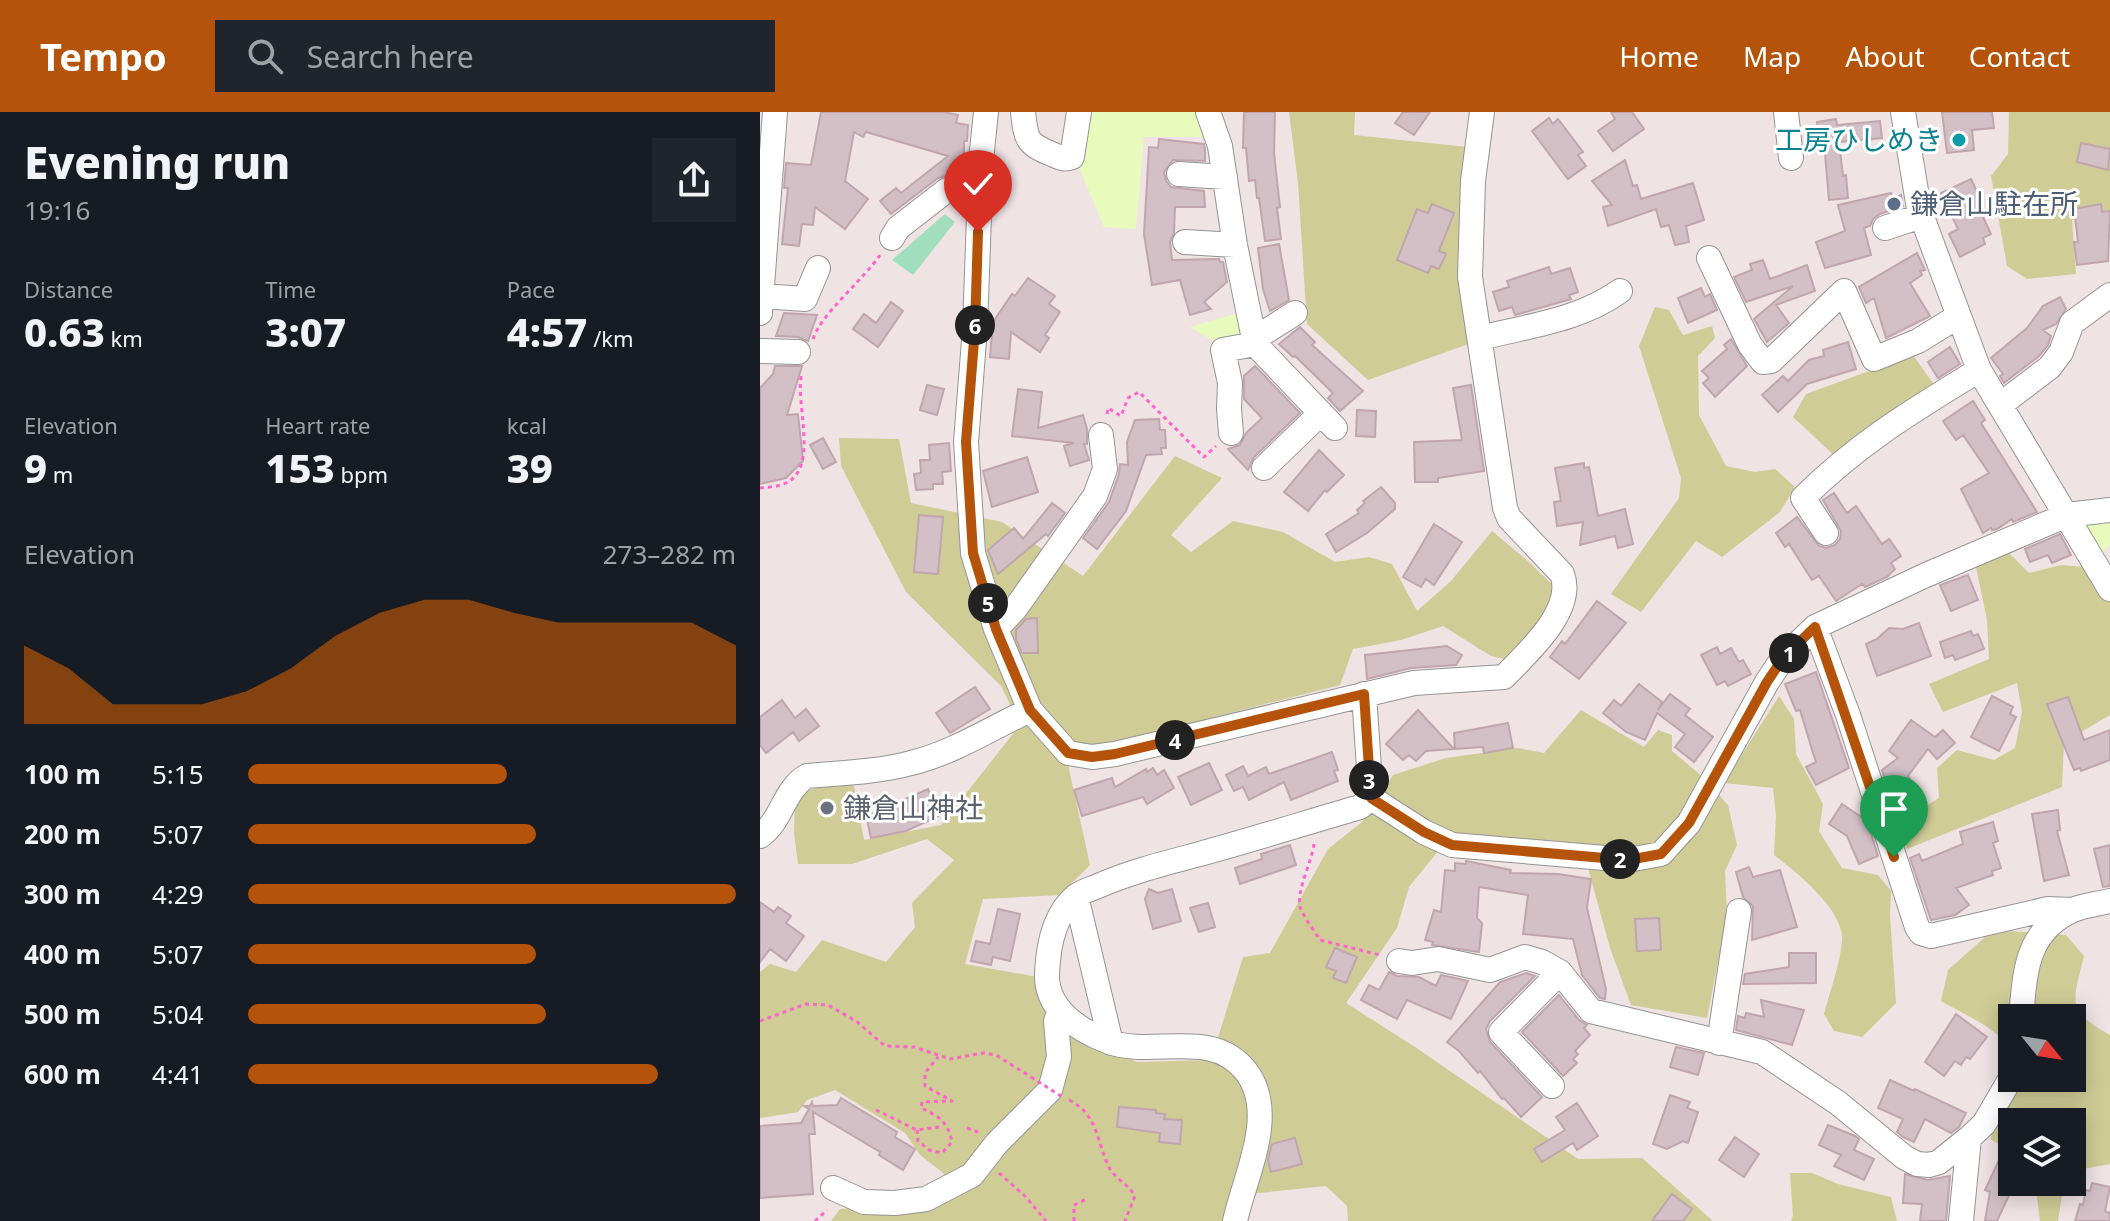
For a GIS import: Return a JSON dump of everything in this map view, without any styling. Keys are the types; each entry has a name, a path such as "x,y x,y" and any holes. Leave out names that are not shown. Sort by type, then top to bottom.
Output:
{"street":[{"path":"775,112 761,305 805,299 818,268"},
{"path":"986,112 966,442 973,553 996,629 1030,710 1068,753 1092,757 1414,683 1504,677 1534,646 1560,609 1566,585 1562,574 1509,518 1505,508 1470,277 1473,181 1482,112"},
{"path":"1023,112 1027,140 1032,146 1066,159 1072,157 1076,146 1079,112"},
{"path":"1208,112 1220,146 1254,341 1328,421 1264,468"},
{"path":"1786,112 1791,158"},
{"path":"1903,112 1921,216 1979,370 2110,589"},
{"path":"1179,174 1225,177"},
{"path":"892,238 898,228 947,190 980,192"},
{"path":"1885,228 1921,216"},
{"path":"1185,242 1235,245"},
{"path":"1709,258 1750,345 1763,362 1771,361 1844,291 1874,359 1918,341 1957,317"},
{"path":"1480,338 1561,319 1600,306 1620,291"},
{"path":"2000,405 2050,367 2061,352 2072,323 2110,295"},
{"path":"1231,433 1230,383 1223,350 1254,341 1295,313"},
{"path":"760,351 805,353"},
{"path":"1826,533 1803,498 1830,471 1877,433 1979,370"},
{"path":"996,629 1015,609 1095,496 1105,469 1101,435"},
{"path":"1371,798 1424,832 1452,845 1628,860 1661,854 1689,823 1783,658 1815,627 1902,585 2067,515 2110,510"},
{"path":"1815,627 1921,933 1931,936 2048,909 2072,910 2110,901"},
{"path":"1364,694 1371,798"},
{"path":"760,836 771,828 796,782 807,776 913,763 959,745 1030,710"},
{"path":"1235,1221 1261,1120 1256,1089 1247,1072 1232,1057 1213,1047 1141,1047 1111,1043 1081,1029 1059,1012 1047,982 1047,954 1052,932 1076,896 1127,873 1360,807 1371,798"},
{"path":"1076,896 1111,1043"},
{"path":"2023,1004 2028,957 2046,929 2072,910"},
{"path":"1719,1043 1739,911"},
{"path":"1399,961 1412,963 1438,959 1490,970 1525,957 1560,972 1591,1011 1762,1052 1838,1103 1904,1157 1917,1164 1939,1162 1969,1138 1984,1124 2003,1092"},
{"path":"1552,1086 1501,1032 1560,972"},
{"path":"833,1188 864,1202 895,1203 926,1199 972,1175 1050,1090 1059,1057 1056,1021 1059,1012"},
{"path":"1961,1221 1969,1138"}],"path":[{"path":"760,488 789,482 797,473 804,441 799,387 805,353 815,332 866,275 892,238"},
{"path":"1101,435 1108,408 1121,416 1128,398 1139,392 1204,457 1231,433"},
{"path":"1314,821 1312,860 1300,896 1300,906 1320,940 1357,947 1399,961"},
{"path":"760,1021 806,1004 828,1005 856,1021 885,1046 914,1047 950,1059 983,1053 996,1055 1084,1108 1099,1137 1111,1172 1128,1183 1135,1196 1125,1221"},
{"path":"917,1130 918,1141 929,1150 942,1153 952,1142 949,1127 938,1116 921,1108 922,1102 952,1101 925,1086 925,1073 938,1057"},
{"path":"876,1110 917,1130 939,1127"},
{"path":"984,1160 1025,1196 1046,1221"},
{"path":"1074,1221 1074,1205 1087,1199"}],"shaded area":[{"path":"1084,112 1197,112 1207,137 1144,137 1136,229 1104,227 1078,165"},
{"path":"1289,112 1355,112 1354,135 1467,147 1474,342 1368,380 1307,324 1298,183"},
{"path":"2009,112 2110,112 2110,210 2072,220 2076,274 2027,279 2007,266 1991,176 2008,154"},
{"path":"945,214 955,222 913,275 892,260"},
{"path":"1655,307 1669,310 1683,335 1712,326 1715,338 1698,356 1699,415 1726,466 1755,472 1775,469 1795,487 1780,512 1722,557 1696,541 1641,612 1611,594 1679,498 1681,478 1639,346"},
{"path":"1242,312 1245,333 1219,344 1190,327"},
{"path":"1913,355 1937,389 1838,459 1793,417 1806,394"},
{"path":"839,438 899,439 911,503 1002,522 1083,576 1175,456 1222,478 1171,535 1191,552 1233,521 1283,532 1335,562 1369,557 1392,564 1417,611 1451,581 1492,531 1529,562 1574,606 1532,665 1491,656 1443,626 1401,640 1353,649 1340,685 1066,755 1090,865 1060,895 983,899 965,964 1038,977 1047,1019 1137,1062 1211,1060 1243,957 1270,953 1328,849 1362,822 1393,775 1446,758 1518,748 1544,753 1581,710 1644,747 1658,730 1672,735 1672,751 1704,778 1728,805 1737,845 1725,871 1727,916 1707,1018 1631,1005 1610,948 1588,868 1452,834 1409,887 1397,928 1346,1003 1578,1159 1642,1158 1713,1221 1348,1221 1347,1206 1326,1186 1230,1196 1225,1221 831,1221 840,1209 948,1202 957,1190 942,1172 920,1155 905,1133 835,1090 807,1100 798,1112 760,1118 760,972 770,964 796,972 822,940 886,962 915,927 912,903 954,860 927,839 852,864 798,864 794,833 795,795 842,779 854,786 864,840 941,825 1020,725 1001,686 906,592 841,466"},
{"path":"2107,517 2110,545 2100,554 2084,525"},
{"path":"2007,551 2029,573 2061,565 2110,569 2110,715 2064,742 2062,787 1907,849 1899,823 1939,798 1937,768 1957,750 1994,760 2015,748 2022,712 2017,683 1943,712 1929,684 1989,659 1987,620 1976,567"},
{"path":"1779,696 1794,719 1796,754 1823,804 1819,831 1842,868 1878,875 1891,891 1896,1003 1862,1037 1834,1031 1824,1014 1839,959 1841,929 1828,905 1774,855 1776,816 1773,788 1724,783"},
{"path":"1993,930 2066,935 2084,956 2077,984 2076,1004 1998,1004 1998,1035 1941,1001 1948,970"},
{"path":"2086,1020 2110,1035 2110,1164 2086,1168 2086,1108 2003,1108 2009,1092 2086,1092"},
{"path":"1998,1119 1998,1144 1990,1139"},
{"path":"1790,1173 1812,1173 1838,1184 1891,1197 1897,1221 1791,1221"},
{"path":"2037,1196 2062,1196 2058,1221 2040,1221"}],"building":[{"path":"821,112 944,112 958,115 956,123 968,125 967,141 964,141 964,171 938,178 891,214 880,201 896,188 901,193 948,156 866,132 863,137 854,132 845,181 868,199 845,229 815,207 813,225 802,224 799,246 782,244 788,188 784,188 786,163 811,165"},
{"path":"1244,112 1275,112 1274,153 1281,239 1265,241 1255,180 1249,181 1246,148 1243,148"},
{"path":"1403,112 1430,112 1414,135 1395,123"},
{"path":"1611,112 1632,112 1644,129 1613,151 1598,131 1615,119"},
{"name":"工房ひしめき","path":"1942,112 1992,112 1994,128 1972,130 1974,150 1947,153"},
{"path":"1549,118 1553,124 1558,119 1583,152 1578,155 1586,166 1568,179 1532,131"},
{"path":"1836,119 1837,125 1880,121 1882,138 1839,142 1848,198 1829,200 1825,154 1821,154 1817,122"},
{"path":"1159,139 1204,144 1205,161 1173,160 1164,172 1171,187 1204,191 1205,207 1175,207 1174,233 1170,242 1172,260 1219,259 1223,262 1227,282 1204,302 1211,309 1190,315 1180,280 1152,285 1144,234 1149,147 1158,148"},
{"path":"2081,143 2110,149 2108,170 2077,162"},
{"path":"1625,160 1633,186 1637,185 1641,199 1693,183 1704,220 1686,226 1689,242 1675,245 1669,225 1661,227 1656,209 1608,226 1603,207 1612,205 1592,181"},
{"path":"1971,179 1982,202 1977,204 1991,234 1983,238 1985,244 1960,257 1949,234 1958,229 1941,193"},
{"path":"1891,193 1892,198 1901,195 1903,206 1880,214 1870,226 1864,228 1871,255 1825,268 1816,242 1845,231 1838,205"},
{"path":"1432,204 1454,213 1439,251 1446,254 1439,269 1431,266 1428,273 1397,260 1417,209 1428,213"},
{"path":"2101,204 2102,212 2110,211 2108,261 2077,265 2074,209"},
{"path":"1279,244 1289,300 1270,311 1263,289 1258,248"},
{"path":"1917,253 1925,270 1920,271 1922,275 1910,283 1930,316 1886,338 1874,298 1866,303 1859,287"},
{"path":"1763,260 1770,279 1807,265 1815,291 1776,305 1789,323 1767,342 1754,319 1793,286 1746,302 1734,277 1752,270 1750,264"},
{"path":"1549,267 1551,274 1570,268 1578,292 1569,295 1571,299 1515,315 1512,307 1499,311 1493,292 1509,287 1507,281"},
{"path":"1028,278 1055,296 1049,304 1060,312 1045,335 1049,338 1040,352 1011,332 1009,359 990,357 993,322 1012,294 1015,296"},
{"path":"1701,288 1705,297 1710,294 1717,310 1688,323 1678,298"},
{"path":"2060,297 2066,309 2056,324 2043,330 2051,336 2048,345 2039,356 2004,383 2000,376 2003,374 1991,358 2027,328 2043,306"},
{"path":"891,302 903,311 878,347 853,329 864,314 876,323"},
{"path":"784,313 817,315 808,341 798,337 776,336"},
{"path":"1300,327 1315,342 1312,345 1363,391 1340,411 1328,398 1333,393 1279,344"},
{"path":"1731,339 1747,366 1715,397 1703,383 1709,378 1702,371 1727,349 1724,345"},
{"path":"1848,342 1856,369 1807,384 1778,412 1762,395 1783,376 1788,381 1809,360 1824,356 1823,350"},
{"path":"1950,347 1960,364 1938,378 1928,362"},
{"path":"775,366 802,366 787,415 798,414 803,461 786,478 760,484 760,388 773,374"},
{"path":"1255,366 1300,413 1254,457 1248,470 1228,449 1240,445 1246,433 1262,418 1244,399 1244,376"},
{"path":"927,385 944,389 937,415 920,410"},
{"path":"1471,385 1484,471 1438,478 1438,482 1415,482 1414,442 1462,440 1453,388"},
{"path":"1018,389 1042,392 1038,428 1083,415 1087,429 1087,444 1084,444 1089,460 1070,466 1064,446 1074,443 1012,436"},
{"path":"1973,401 1985,420 1981,423 2037,512 2013,522 2012,519 1997,529 1991,528 1983,533 1961,489 1989,473 1963,435 1956,440 1943,421"},
{"path":"1357,410 1376,411 1375,437 1356,436"},
{"path":"1159,419 1160,430 1165,430 1166,448 1161,448 1162,454 1146,455 1126,511 1097,549 1083,538 1109,502 1120,464 1128,465 1127,442 1135,420"},
{"path":"823,438 836,462 823,469 810,445"},
{"path":"949,443 951,471 942,472 943,484 933,484 933,489 916,490 914,474 921,473 920,460 930,460 929,445"},
{"path":"1319,450 1344,475 1327,492 1325,490 1308,511 1284,492"},
{"path":"1027,457 1038,492 992,507 983,471"},
{"path":"1584,463 1584,468 1589,467 1598,516 1625,509 1633,544 1618,548 1615,536 1580,545 1583,522 1557,526 1554,502 1561,501 1555,468"},
{"path":"1381,487 1395,503 1395,509 1367,533 1336,552 1326,534 1359,513 1357,510 1365,503 1363,501"},
{"path":"1834,493 1847,513 1856,506 1882,544 1889,539 1901,556 1891,563 1895,569 1887,577 1865,587 1862,584 1836,601 1819,576 1812,580 1789,544 1785,547 1776,533 1797,517 1819,546 1826,548 1835,545 1841,531 1823,500"},
{"path":"1052,503 1065,513 1048,536 1046,534 998,574 988,550 1014,528 1023,539"},
{"path":"919,515 943,517 938,574 914,572"},
{"path":"1434,524 1462,542 1434,585 1426,579 1421,587 1403,577"},
{"path":"2060,534 2071,555 2052,563 2048,555 2030,562 2025,549"},
{"path":"1968,575 1978,600 1951,611 1940,585"},
{"path":"1597,601 1626,623 1579,679 1550,657 1562,641 1565,644"},
{"path":"1037,618 1038,653 1022,653 1016,630 1026,619"},
{"path":"1919,623 1931,656 1877,676 1866,644 1889,628 1903,629"},
{"path":"1971,631 1973,636 1978,634 1984,649 1955,660 1953,655 1945,658 1940,642"},
{"path":"1447,646 1462,655 1456,665 1411,668 1367,679 1365,655"},
{"path":"1717,647 1720,654 1731,648 1751,674 1728,686 1725,681 1717,685 1701,655"},
{"path":"1816,672 1849,768 1816,785 1806,767 1816,762 1800,710 1796,711 1785,684"},
{"path":"1639,684 1662,702 1658,710 1670,694 1690,709 1685,715 1713,737 1694,762 1675,747 1685,734 1657,713 1645,740 1626,732 1603,713 1614,700 1621,706"},
{"path":"975,687 990,709 950,733 936,713"},
{"path":"1992,696 2013,707 2010,714 2016,717 1999,751 1971,737"},
{"path":"2068,697 2084,740 2110,730 2110,760 2081,771 2080,768 2074,770 2047,704"},
{"path":"782,700 795,718 806,709 819,726 799,741 793,732 766,753 760,745 760,717"},
{"path":"1418,710 1454,749 1426,751 1416,761 1409,755 1403,760 1386,744"},
{"path":"1911,720 1935,737 1943,730 1955,743 1937,759 1928,749 1908,776 1925,801 1914,809 1909,802 1895,811 1882,770 1898,758 1889,751"},
{"path":"1508,723 1513,748 1484,753 1483,747 1455,749 1454,733"},
{"path":"1332,752 1338,781 1291,800 1284,782 1249,800 1243,787 1234,791 1226,775 1243,766 1248,776 1266,767 1269,774"},
{"path":"1209,763 1222,790 1191,805 1178,777"},
{"path":"1153,768 1157,775 1164,770 1174,788 1147,804 1143,797 1082,816 1074,790 1112,778 1115,787"},
{"path":"928,789 939,816 906,831 871,838 866,815 896,808 894,804"},
{"path":"1842,804 1867,821 1878,856 1859,864 1847,836 1829,824"},
{"path":"2058,810 2060,830 2057,831 2069,875 2044,881 2032,814"},
{"path":"1993,822 1998,841 1993,843 2001,868 1992,871 1993,875 1956,888 1969,905 1955,915 1931,920 1910,858 1919,854 1922,861 1963,844 1960,832"},
{"path":"1290,845 1296,865 1240,884 1235,868 1262,859 1261,854"},
{"path":"2110,845 2110,886 2103,887 2094,849"},
{"path":"1466,861 1511,870 1510,873 1558,874 1591,879 1587,908 1606,989 1605,999 1600,998 1582,975 1573,939 1523,934 1528,895 1479,887 1477,918 1482,923 1479,952 1432,945 1433,942 1425,940 1434,910 1441,912 1445,870 1455,871 1455,863 1466,864"},
{"path":"1749,867 1753,877 1780,870 1797,927 1752,940 1753,906 1743,897 1736,872"},
{"path":"1149,889 1158,893 1172,889 1181,921 1153,929 1145,899"},
{"path":"760,902 774,912 778,907 791,916 786,923 804,936 786,961 770,949 760,962"},
{"path":"1208,903 1215,927 1199,932 1190,908"},
{"path":"998,909 1020,914 1010,961 993,957 991,965 971,961 976,941 990,944"},
{"path":"1659,918 1661,950 1637,951 1635,919"},
{"path":"1335,948 1357,957 1346,983 1333,978 1336,971 1326,967"},
{"path":"1789,953 1816,953 1816,983 1743,984 1745,974 1789,967"},
{"path":"1389,972 1397,976 1419,977 1436,986 1441,975 1468,981 1451,1019 1407,1000 1397,1019 1361,1000 1369,985 1379,990"},
{"path":"1526,973 1535,976 1490,1021 1486,1029 1490,1042 1542,1097 1521,1117 1480,1071 1478,1073 1447,1042 1500,982"},
{"path":"1559,995 1579,1020 1587,1025 1584,1028 1590,1035 1575,1051 1578,1054 1573,1059 1577,1063 1563,1076 1522,1032"},
{"path":"1761,1000 1804,1010 1792,1045 1736,1030 1738,1016 1745,1018 1746,1013 1764,1017"},
{"path":"1956,1014 1987,1037 1970,1059 1966,1057 1961,1065 1955,1061 1944,1076 1925,1062"},
{"path":"1676,1047 1704,1053 1698,1075 1670,1067"},
{"path":"1890,1080 1966,1113 1959,1127 1951,1133 1925,1119 1914,1142 1903,1137 1897,1132 1903,1119 1878,1108"},
{"path":"1670,1095 1690,1102 1687,1108 1698,1112 1688,1143 1683,1141 1667,1149 1653,1144"},
{"path":"841,1098 897,1132 895,1137 915,1149 903,1170 879,1155 880,1152 813,1112 815,1134 809,1134 813,1194 760,1198 760,1126 801,1123 809,1109 804,1106 810,1106 812,1102 813,1106 837,1105"},
{"path":"1577,1103 1598,1136 1577,1150 1573,1143 1542,1162 1534,1149 1565,1130 1556,1117"},
{"path":"1119,1107 1156,1110 1156,1113 1165,1114 1164,1119 1182,1120 1180,1144 1159,1142 1160,1133 1117,1127"},
{"path":"1828,1125 1855,1136 1859,1139 1854,1150 1874,1159 1864,1180 1834,1166 1841,1155 1819,1145"},
{"path":"1735,1137 1759,1154 1744,1177 1719,1160"},
{"path":"1295,1138 1302,1164 1271,1172 1268,1160 1272,1144"},
{"path":"1998,1162 1998,1196 2009,1196 1997,1221 1985,1221 1990,1192 1985,1190"},
{"path":"1905,1174 1928,1180 1950,1176 1946,1221 1920,1221 1922,1204 1903,1203"},
{"path":"2092,1183 2110,1187 2105,1211 2110,1213 2110,1221 2075,1221 2086,1190 2090,1191"},
{"path":"1672,1194 1692,1209 1683,1221 1652,1221"}],"place":[{"name":"工房ひしめき","path":"1959,140"},
{"name":"鎌倉山駐在所","path":"1894,204"},
{"name":"鎌倉山神社","path":"827,808"}],"route":[{"path":"978,232 975,328 966,442 973,553 996,629 1030,710 1068,753 1092,757 1115,754 1364,694 1371,798 1424,832 1452,845 1628,860 1661,854 1689,823 1767,682 1783,658 1815,627 1848,715 1894,857"}]}
